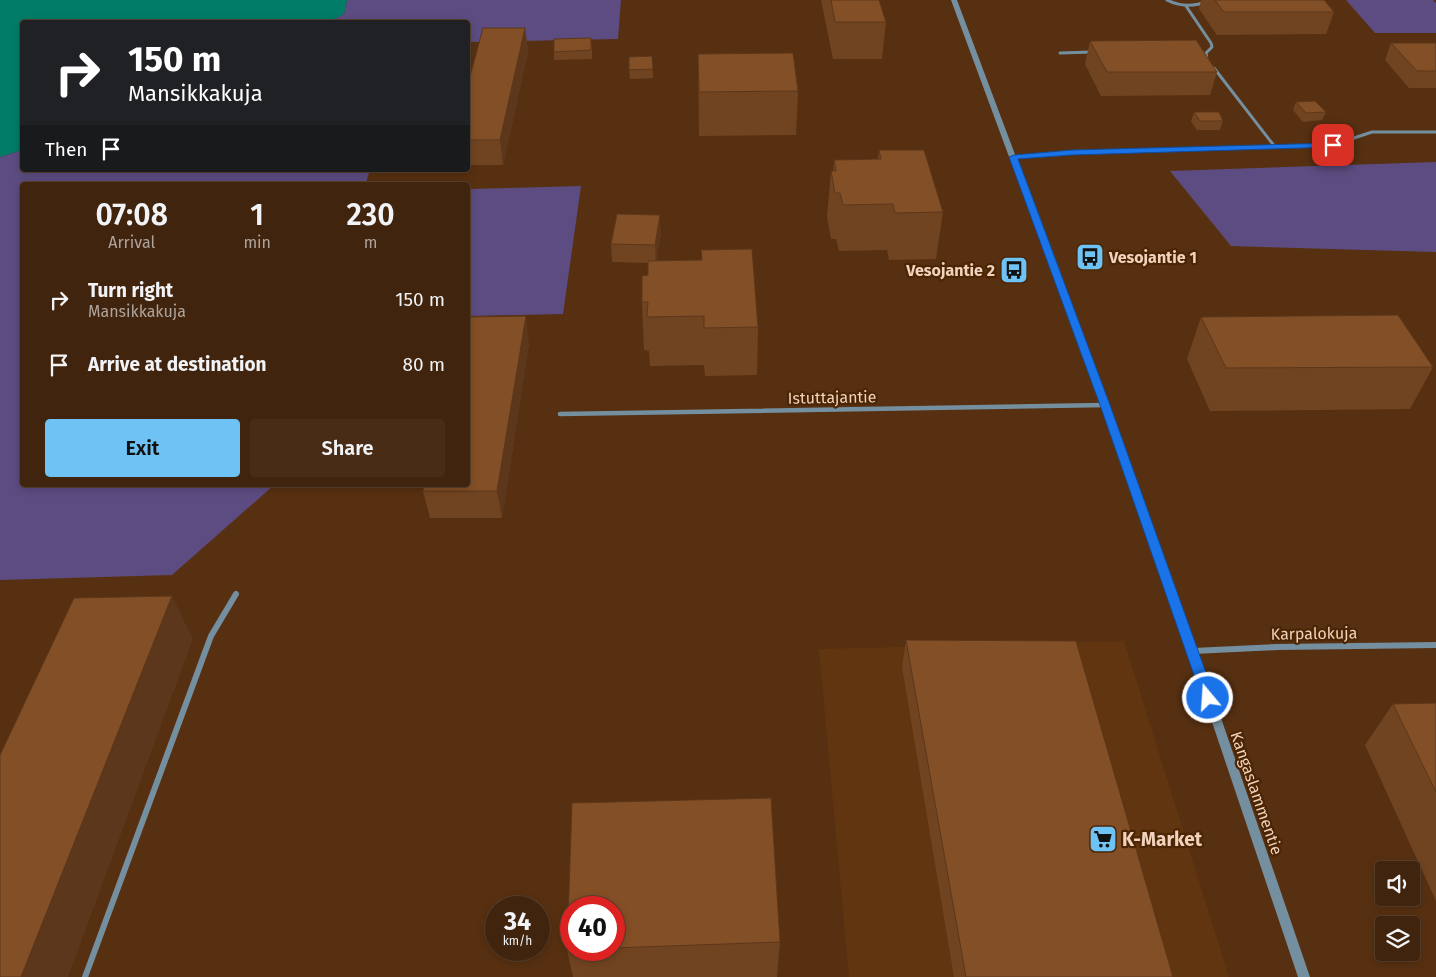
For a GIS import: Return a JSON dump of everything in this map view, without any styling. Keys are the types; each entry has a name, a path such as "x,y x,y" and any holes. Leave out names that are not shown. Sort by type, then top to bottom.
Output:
{"street":[{"name":"Kangaslammentie","path":"954,0 1105,405 1192,650 1304,977"},
{"path":"1167,0 1186,6 1212,0"},
{"path":"1186,6 1211,43 1212,47 1206,56 1207,60 1275,146"},
{"path":"1201,50 1208,51"},
{"path":"1060,53 1099,52"},
{"path":"1014,157 1072,152 1333,145 1372,132 1436,132"},
{"name":"Istuttajantie","path":"560,414 1105,405"},
{"path":"85,977 211,636 236,594"},
{"name":"Karpalokuja","path":"1192,650 1436,645"}],"shaded area":[{"path":"347,0 621,0 618,39 470,42 470,20 333,20 344,14"},
{"path":"1346,0 1433,0 1436,3 1436,33 1375,33"},
{"path":"20,151 20,172 369,172 366,182 20,182 20,487 272,487 172,575 0,580 0,157"},
{"path":"1436,162 1436,252 1231,246 1170,171"},
{"path":"581,186 563,314 470,316 470,189"},
{"path":"1124,641 1229,977 849,977 819,649"}],"water":[{"path":"0,0 347,0 344,14 333,20 20,20 20,151 0,157"}],"building":[{"path":"831,0 879,0 886,22 835,22"},
{"path":"1215,0 1324,0 1334,12 1224,12"},
{"path":"483,28 525,28 500,140 470,140 470,77"},
{"path":"591,38 591,50 554,52 554,39"},
{"path":"1196,40 1217,72 1107,72 1090,41"},
{"path":"1391,43 1436,43 1436,71 1417,71"},
{"path":"793,53 798,91 699,92 698,54"},
{"path":"652,56 653,69 629,70 629,57"},
{"path":"1315,101 1326,112 1306,113 1296,102"},
{"path":"1194,112 1219,112 1223,121 1200,121"},
{"path":"879,150 924,150 943,212 895,213 893,204 843,205 840,193 835,193 831,171 836,171 834,160 881,159"},
{"path":"617,214 660,215 655,245 611,244"},
{"path":"752,249 758,327 704,328 704,316 647,317 648,302 642,302 642,276 648,275 648,261 702,260 701,250"},
{"path":"1398,315 1433,367 1226,368 1201,317"},
{"path":"526,316 497,491 423,491 424,487 470,487 470,317"},
{"path":"172,596 21,977 0,977 0,755 74,598"},
{"path":"906,640 1076,641 1173,977 966,977"},
{"path":"1436,703 1436,792 1393,704"},
{"path":"771,798 780,942 625,948 625,896 569,896 572,803"}],"place":[{"name":"Vesojantie 1","path":"1090,257"},
{"name":"Vesojantie 2","path":"1014,270"},
{"name":"K-Market","path":"1103,839"}],"route":[{"path":"1208,698 1105,405 1014,157 1072,152 1333,145"}]}
